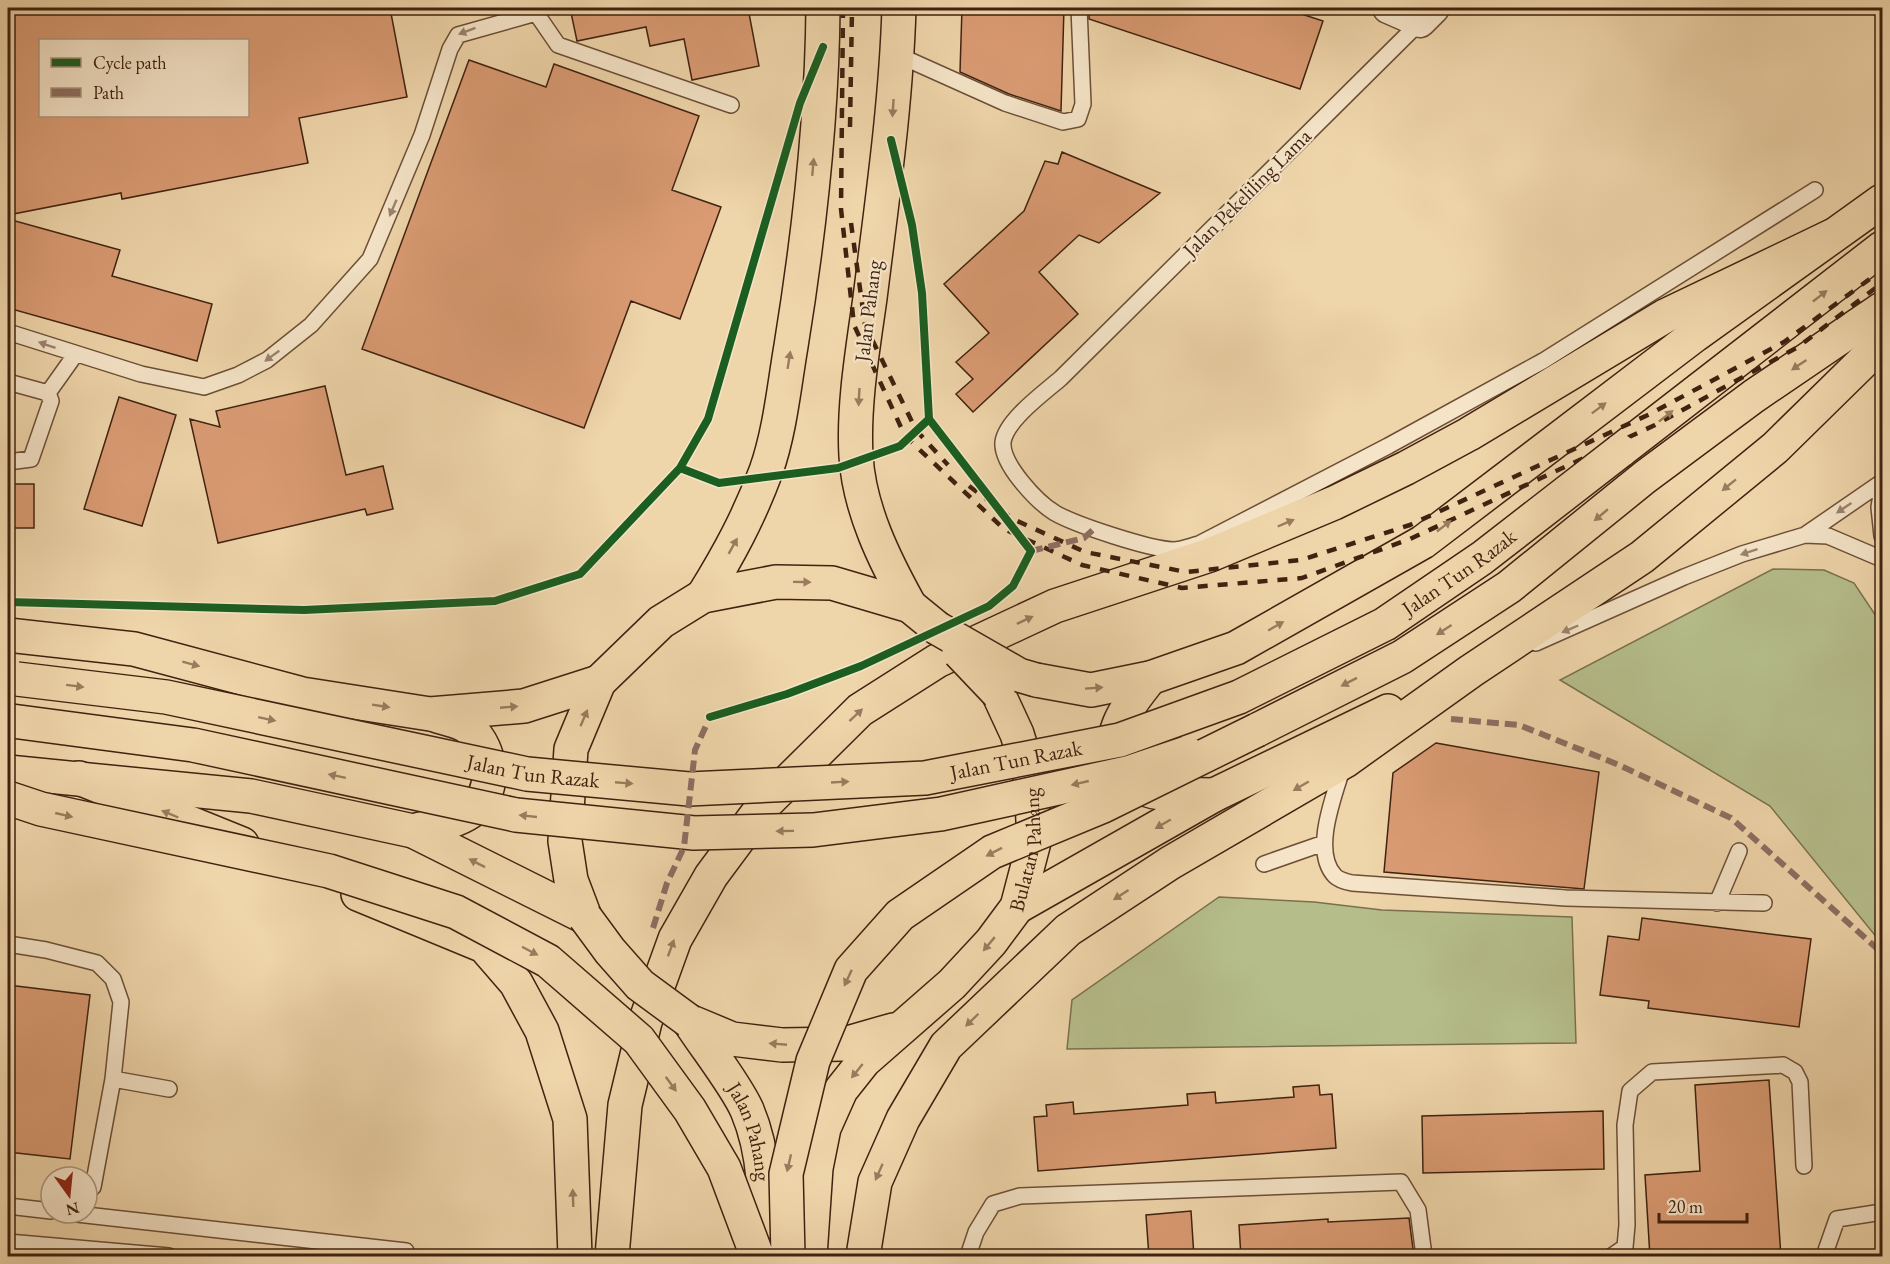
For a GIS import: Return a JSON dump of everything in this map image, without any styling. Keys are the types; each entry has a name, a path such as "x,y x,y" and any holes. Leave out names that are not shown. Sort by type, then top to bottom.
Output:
{"main road":[{"path":"703,596 736,542 766,469 778,422 806,255 823,47 823,8"},
{"name":"Jalan Pahang","path":"899,8 898,55 891,140 860,373 856,457 863,495 876,537 909,606"},
{"path":"937,628 1019,675 1091,690 1150,678 1236,648 1424,542 1695,335 1882,201"},
{"path":"612,1257 625,1105 645,1022 675,939 711,876 763,806 860,710 937,661 1055,606 1210,555 1334,503 1469,434 1665,316 1832,236"},
{"name":"Jalan Tun Razak","path":"12,679 166,697 527,774 688,789 925,777 1120,740 1239,697 1385,624 1482,558 1882,248"},
{"name":"Jalan Tun Razak","path":"10,721 193,745 516,815 694,833 813,830 941,814 1131,772 1257,730 1402,657 1509,587 1645,477 1754,396 1882,309"},
{"path":"863,1257 875,1182 903,1119 946,1046 1068,930 1170,863 1345,761 1471,671 1642,557 1775,448 1882,343"},
{"name":"Bulatan Pahang","path":"776,582 832,583 909,606 937,628 998,693 1017,734 1030,780 1034,842 1017,907 991,942 952,984 898,1029 844,1044 782,1046 732,1038 689,1021 640,985 610,951 585,917 571,880 565,841 571,749 599,682 661,622 703,596 776,582"},
{"path":"8,635 134,649 302,694 430,714 468,727 486,755 489,770 489,786 486,796 469,813 413,831"},
{"path":"1017,907 1214,795 1471,671"},
{"path":"1150,678 1125,710 1115,731 1118,760 1131,782 1160,792 1214,795"},
{"path":"430,714 524,706 599,682"},
{"path":"788,1257 786,1174 813,1061 851,970 900,915 992,852 1103,806 1257,730"},
{"path":"8,772 252,796 413,831 585,917"},
{"path":"79,778 162,810 484,946 516,983 542,1031 556,1071 570,1119 575,1257"},
{"path":"8,798 52,812 329,871 456,912 548,961 639,1040 690,1110 724,1168 757,1257"},
{"name":"Jalan Pahang","path":"689,1021 747,1109 760,1152 765,1197 764,1257"},
{"path":"810,1257 816,1168 824,1128 841,1090 864,1061 898,1029"}],"street":[{"path":"1388,8 1427,15"}],"lane":[{"path":"898,55 1005,103 1063,122 1078,119 1083,104 1079,8"},
{"path":"8,332 141,374 204,387 238,375 267,360 311,325 370,259 422,135 450,48 458,35 539,10 558,45 731,105"},
{"name":"Jalan Pekeliling Lama","path":"1427,15 1061,378 1019,414 1003,440 1004,458 1027,488 1055,513 1146,546 1174,550 1199,544 1388,446 1543,361 1815,190"},
{"path":"48,393 75,354"},
{"path":"8,382 48,393"},
{"path":"8,462 31,459 51,401 48,393"},
{"path":"1471,671 1684,577 1742,554 1805,535 1882,482"},
{"path":"1882,489 1879,507 1882,536"},
{"path":"1805,535 1828,536 1882,559"},
{"path":"1345,761 1328,816 1324,843 1329,866 1336,877 1352,884 1566,898 1764,903"},
{"path":"1264,864 1324,843"},
{"path":"1717,903 1739,851"},
{"path":"8,944 46,950 97,963 113,979 120,1002 113,1079 97,1165"},
{"path":"1612,1257 1625,1247 1627,1225 1625,1125 1630,1091 1652,1072 1783,1065 1795,1072 1800,1082 1804,1166"},
{"path":"113,1079 170,1089"},
{"path":"968,1257 976,1232 993,1204 1020,1196 1401,1182 1418,1210 1424,1257"},
{"path":"8,1206 39,1210"},
{"path":"1824,1257 1837,1219 1882,1212"},
{"path":"99,1216 406,1251"},
{"path":"8,1242 169,1257"}],"green space":[{"path":"1773,569 1824,570 1854,583 1882,625 1882,944 1770,806 1560,680"},
{"path":"1219,897 1314,902 1382,910 1572,917 1576,1043 1067,1049 1072,1000"}],"building":[{"path":"8,8 390,8 407,97 299,118 308,163 122,199 121,193 8,215"},
{"path":"570,8 748,8 759,66 692,80 684,39 650,46 646,27 577,41"},
{"path":"962,8 1064,8 1061,111 1009,94 960,72"},
{"path":"1089,8 1283,8 1323,21 1300,89 1089,19"},
{"path":"469,60 546,87 554,64 699,116 672,190 721,207 680,319 631,301 584,428 362,349"},
{"path":"1062,152 1160,193 1099,243 1079,235 1039,272 1078,314 973,412 956,394 973,379 956,362 989,333 944,284 1024,211 1045,161 1058,164"},
{"path":"8,219 120,250 112,276 212,304 197,361 8,308"},
{"path":"325,386 346,475 383,466 393,509 367,515 365,509 218,543 190,419 220,427 216,411"},
{"path":"119,397 176,415 142,526 84,509"},
{"path":"8,484 34,484 34,528 8,528"},
{"path":"1436,743 1599,772 1584,889 1384,872 1393,773"},
{"path":"1642,918 1811,939 1799,1027 1648,1008 1649,1001 1600,995 1608,936 1639,940"},
{"path":"8,985 90,995 70,1159 8,1152"},
{"path":"1769,1080 1781,1257 1650,1257 1645,1175 1700,1171 1695,1085"},
{"path":"1319,1085 1320,1095 1332,1094 1336,1148 1038,1171 1034,1117 1047,1116 1046,1105 1073,1102 1074,1114 1188,1105 1187,1094 1215,1092 1216,1103 1294,1097 1293,1087"},
{"path":"1603,1111 1604,1169 1423,1173 1422,1116"},
{"path":"1191,1211 1194,1257 1149,1257 1146,1215"},
{"path":"1409,1218 1414,1257 1241,1257 1239,1225 1328,1219 1328,1222"}],"railway":[{"path":"843,8 841,209 854,325 905,436 1004,529 1082,565 1182,588 1302,578 1410,539 1655,425 1798,347 1882,283"},
{"path":"850,127 852,8"},
{"path":"851,223 865,325 916,430 948,465"},
{"path":"969,486 1013,519 1085,552 1186,572 1301,560 1410,525 1650,414 1784,342 1882,270"}],"marked path":[{"path":"1031,551 1084,538 1095,528"},
{"path":"653,928 667,883 684,847 695,750 710,717"},
{"path":"1451,719 1519,725 1619,765 1731,818 1882,953"}],"cycle path":[{"path":"8,602 304,610 495,601 580,574 680,468 708,419 800,103 823,47"},
{"path":"710,717 787,694 861,666 989,606 1013,586 1031,551 929,419 922,293 912,225 891,140"},
{"path":"680,468 719,483 838,468 900,446 929,419"}]}
